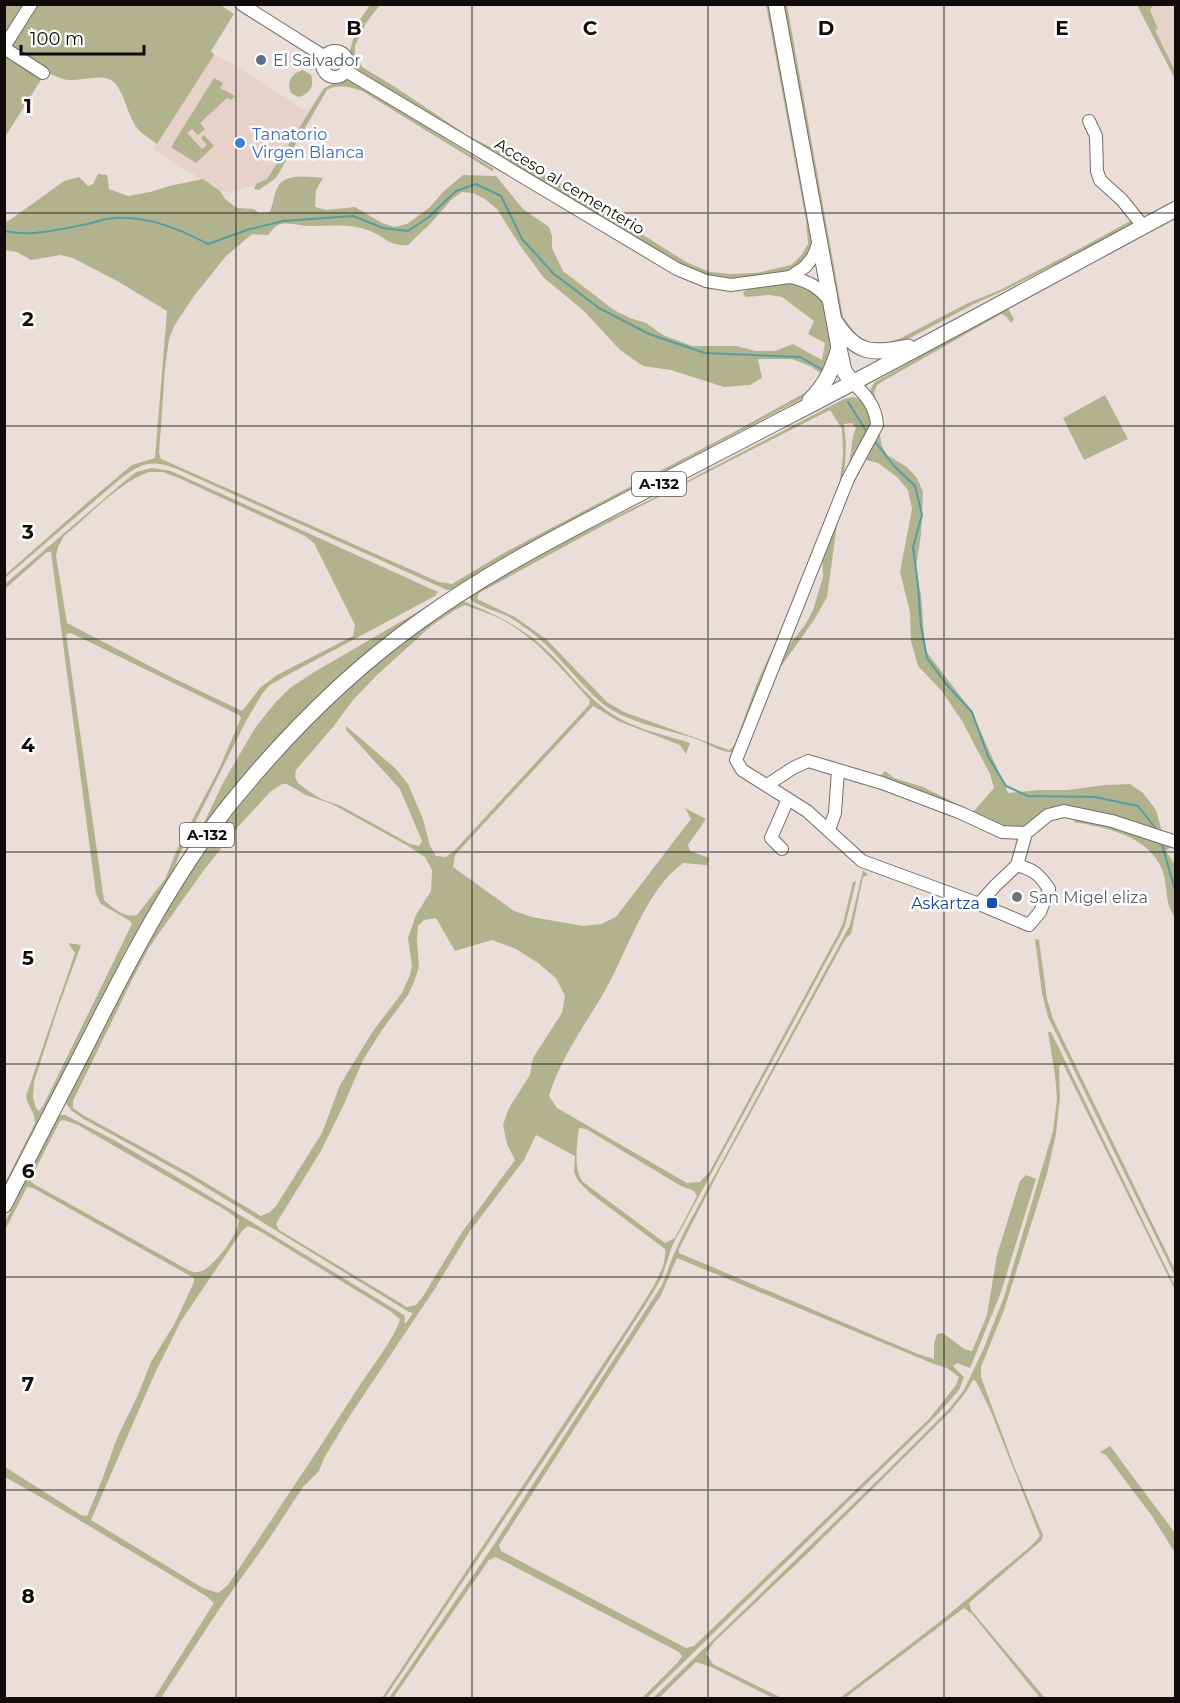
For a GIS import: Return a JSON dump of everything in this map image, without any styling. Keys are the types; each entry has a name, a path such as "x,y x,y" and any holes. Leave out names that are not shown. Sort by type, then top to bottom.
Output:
{"main road":[{"path":"776,4 840,356 847,377 852,382"},
{"name":"A-132","path":"4,1205 121,976 168,893 226,809 263,765 299,726 382,649 419,621 485,578 571,529 799,411 1176,209"},
{"path":"833,320 850,342 863,349 891,350 923,344"},
{"path":"840,356 847,357 863,349"},
{"path":"799,411 827,381 840,356"}],"street":[{"path":"31,4 4,47 43,73"},
{"path":"241,4 325,57"},
{"path":"336,51 344,55 348,62 346,71 338,77 328,74 323,66 325,57 336,51"},
{"name":"Acceso al cementerio","path":"346,71 676,269 706,281 731,285 817,275 824,270"},
{"path":"1089,121 1096,136 1097,171 1100,180 1143,226"},
{"path":"819,242 813,257 797,276 814,285 830,302"},
{"path":"852,382 867,396 874,409 877,424 848,479 736,759 742,770 807,811 862,861 1029,925 1040,912 1049,889 1033,870 1017,865"},
{"path":"766,785 808,761 882,783 961,813 1002,832 1026,833"},
{"path":"829,830 835,813 838,771"},
{"path":"782,849 771,838 789,799"},
{"path":"979,904 1017,865 1026,833 1048,815 1064,811 1112,821 1176,842"}],"shaded area":[{"path":"1153,5 1175,5 1175,71 1154,30 1157,29 1150,10"},
{"path":"214,55 308,112 267,179 261,183 229,192 220,191 153,149"}],"green space":[{"path":"219,4 234,14 211,51 214,55 157,144 138,129 119,89 111,80 101,78 68,80 46,72 5,137 4,5"},
{"path":"370,5 380,5 366,23 355,46 355,54 362,67 467,135 564,185 686,262 710,272 731,274 757,273 791,265 801,256 808,244 806,220 766,5 771,5 813,239 806,258 801,265 792,270 730,279 713,277 683,265 458,133 361,73 354,66 350,51 357,24"},
{"path":"782,5 787,5 843,317 858,337 871,342 887,343 901,338 968,303 998,291 1132,220 1134,222 893,347 858,341 838,318"},
{"path":"1137,5 1153,5 1150,10 1158,29 1155,30 1175,71 1175,79"},
{"path":"303,70 311,75 312,86 308,92 298,97 291,93 290,82 293,76"},
{"path":"214,78 223,83 220,88 235,96 231,100 227,98 200,123 205,129 198,135 192,129 187,133 202,149 207,145 201,138 204,135 214,146 196,163 171,147"},
{"path":"348,80 494,169 492,171 362,91 340,86 327,90 276,178 259,190 254,189 256,184 267,179 324,88 339,81"},
{"path":"98,174 107,175 109,189 128,196 203,179 220,191 225,199 237,208 254,209 259,213 270,212 277,188 285,180 297,177 323,178 316,190 315,207 326,210 355,207 382,223 394,227 407,224 429,208 463,175 496,176 523,209 549,227 552,248 563,271 614,310 646,323 663,335 692,346 736,346 756,351 775,351 793,344 822,360 825,343 808,334 814,321 782,297 769,295 745,297 743,292 799,281 824,300 830,338 827,367 824,376 812,367 792,359 758,359 762,378 750,385 724,387 671,370 643,366 620,350 584,311 544,278 497,209 473,193 462,192 451,200 408,245 391,243 375,233 355,227 278,225 268,235 252,234 226,256 194,296 174,326 169,339 165,369 159,453 161,459 439,582 452,584 502,554 812,389 809,395 551,531 451,590 177,469 160,464 141,466 120,479 5,578 5,575 132,465 155,458 167,311 73,258 60,255 31,260 17,252 5,250 5,222 64,181 79,177 88,186 93,184"},
{"path":"1007,307 1014,319 1011,323 1006,316 1001,314 885,380 877,385 874,393 882,417 880,436 882,446 887,455 907,467 917,478 923,492 921,535 915,573 921,594 925,650 971,710 1008,793 1130,784 1143,793 1156,810 1162,832 1066,806 1026,828 1010,829 878,779 885,771 894,778 923,787 973,812 994,788 990,774 962,721 941,690 918,666 911,641 910,612 900,572 912,509 908,490 897,477 878,463 866,460 848,494 837,525 827,597 814,620 775,675 778,663 813,610 823,577 822,556 838,511 877,432 870,392 872,386 875,382"},
{"path":"1105,395 1128,439 1084,460 1063,418"},
{"path":"853,397 865,402 871,409 871,427 852,466 849,465 856,428 852,423 844,424 845,467 840,489 806,582 765,672 735,752 719,750 693,738 634,720 612,710 593,695 535,635 507,616 480,605 468,597 562,542 664,493 844,399","holes":["830,410 842,429 843,454 840,480 807,573 757,683 735,743 729,750 624,712 607,702 546,639 515,617 477,599 479,593 604,525"]},
{"path":"152,468 171,471 438,592 435,596 270,685 262,694 245,723 180,853 173,872 126,950 5,1190 5,1183 35,1123 26,1096 75,953 68,943 81,945 34,1082 33,1097 39,1111 132,924 101,904 96,894 51,552 47,552 5,589 5,584 136,472","holes":["149,472 163,472 181,479 305,536 314,543 355,625 353,636 277,675 261,687 242,711 67,623 56,556 58,547 64,536 105,500 127,483","71,633 241,718 219,769 179,845 165,879 137,915 123,914 104,900 66,634"]},
{"path":"463,601 511,624 543,646 588,694 612,714 640,728 690,743 686,754 680,745 618,721 593,706 455,855 453,867 514,911 532,917 583,926 601,924 616,917 691,819 685,808 706,819 688,845 690,851 709,858 707,865 683,863 670,874 648,904 607,987 560,1067 549,1096 557,1108 687,1183 700,1182 710,1171 838,934 853,882 856,881 845,926 672,1246 662,1277 648,1301 385,1698 382,1698 635,1316 655,1284 663,1266 665,1249 590,1193 578,1181 574,1172 575,1156 536,1135 524,1160 470,1231 434,1290 351,1414 324,1458 319,1471 303,1487 161,1698 154,1698 214,1603 206,1596 5,1477 5,1467 81,1515 87,1516 117,1438 151,1362 175,1323 194,1278 33,1188 27,1187 5,1230 5,1222 59,1115 65,1115 114,1140 194,1187 404,1315 404,1323 406,1323 413,1313 189,1177 82,1118 65,1102 153,932 190,874 239,806 294,743 354,684 405,642","holes":["465,605 508,623 552,659 590,700 589,705 446,857 436,856 430,846 423,819 408,784 396,769 346,726 346,730 400,789 422,841 419,846 410,844 341,806 321,799 298,783 295,777 296,770 353,700 431,626","282,784 287,784 306,795 332,804 408,846 425,857 432,870 431,891 416,915 408,938 412,966 402,993 373,1031 340,1085 322,1133 276,1206 261,1216 73,1108 73,1101 150,946 237,828 270,792","436,918 455,951 492,940 516,949 556,978 565,996 562,1013 533,1058 530,1075 509,1108 503,1125 507,1144 515,1160 462,1232 422,1298 416,1305 407,1307 279,1230 276,1224 322,1149 363,1060 408,995 419,967 418,926 424,920","64,1120 78,1125 227,1211 239,1220 238,1226 231,1241 220,1255 204,1270 193,1272 30,1180 60,1121","579,1128 586,1129 681,1186 694,1191 697,1196 675,1238 665,1243 583,1182 578,1170","248,1226 258,1230 400,1319 389,1343 228,1585 218,1593 203,1588 91,1520 155,1373 181,1321 242,1231"]},
{"path":"433,603 364,655 308,705 260,757 200,831 223,783 255,728 290,688"},
{"path":"1077,814 1175,845 1175,848 1169,848 1166,851 1175,865 1175,919 1169,904 1162,869 1147,848 1125,835 1074,822"},
{"path":"863,870 868,875 863,877 851,934 846,938 719,1171 679,1253 934,1359 937,1334 943,1333 964,1349 972,1351 987,1315 997,1255 1020,1181 1026,1175 1036,1179 1000,1295 970,1368 957,1363 953,1366 964,1377 959,1390 936,1416 647,1698 642,1698 678,1662 682,1656 679,1652 496,1557 489,1560 393,1698 389,1698 491,1549 662,1285 684,1232 850,925","holes":["677,1258 947,1368 959,1377 956,1385 929,1419 694,1646 686,1648 501,1551 499,1545 661,1295"]},
{"path":"1035,939 1039,940 1047,999 1053,1019 1175,1270 1175,1276 1048,1017 1042,993"},
{"path":"1048,1032 1051,1032 1176,1292 1063,1064 1059,1066 1060,1098 1056,1134 1047,1174 1004,1310 981,1367 981,1377 1043,1535 1042,1540 969,1603 971,1610 1045,1698 1040,1698 972,1614 964,1608 845,1698 840,1698 942,1620 1040,1536 991,1412 976,1381 973,1380 951,1411 805,1556 715,1641 706,1653 713,1664 782,1698 773,1698 711,1667 696,1662 659,1698 653,1698 883,1475 949,1409 964,1390 1004,1297 1053,1131 1057,1099"},
{"path":"1110,1446 1175,1533 1175,1553 1152,1516 1106,1455 1100,1452"}],"waterway":[{"path":"4,231 46,232 108,219 128,218 152,221 186,233 208,244 247,230 283,221 353,216 383,228 408,231 429,217 456,191 476,184 501,196 522,239 554,274 599,308 649,334 705,353 800,357 823,370"},
{"path":"848,402 867,432"},
{"path":"876,443 895,467 915,486 922,515 913,547 921,626 927,658 947,685 972,712 988,756 1006,786 1028,796 1095,797 1138,806 1157,830"},
{"path":"1161,841 1176,893"}],"place":[{"name":"El Salvador","path":"261,60"},
{"name":"Tanatorio Virgen Blanca","path":"240,143"},
{"name":"San Migel eliza","path":"1017,897"},
{"name":"Askartza","path":"992,903"}]}
